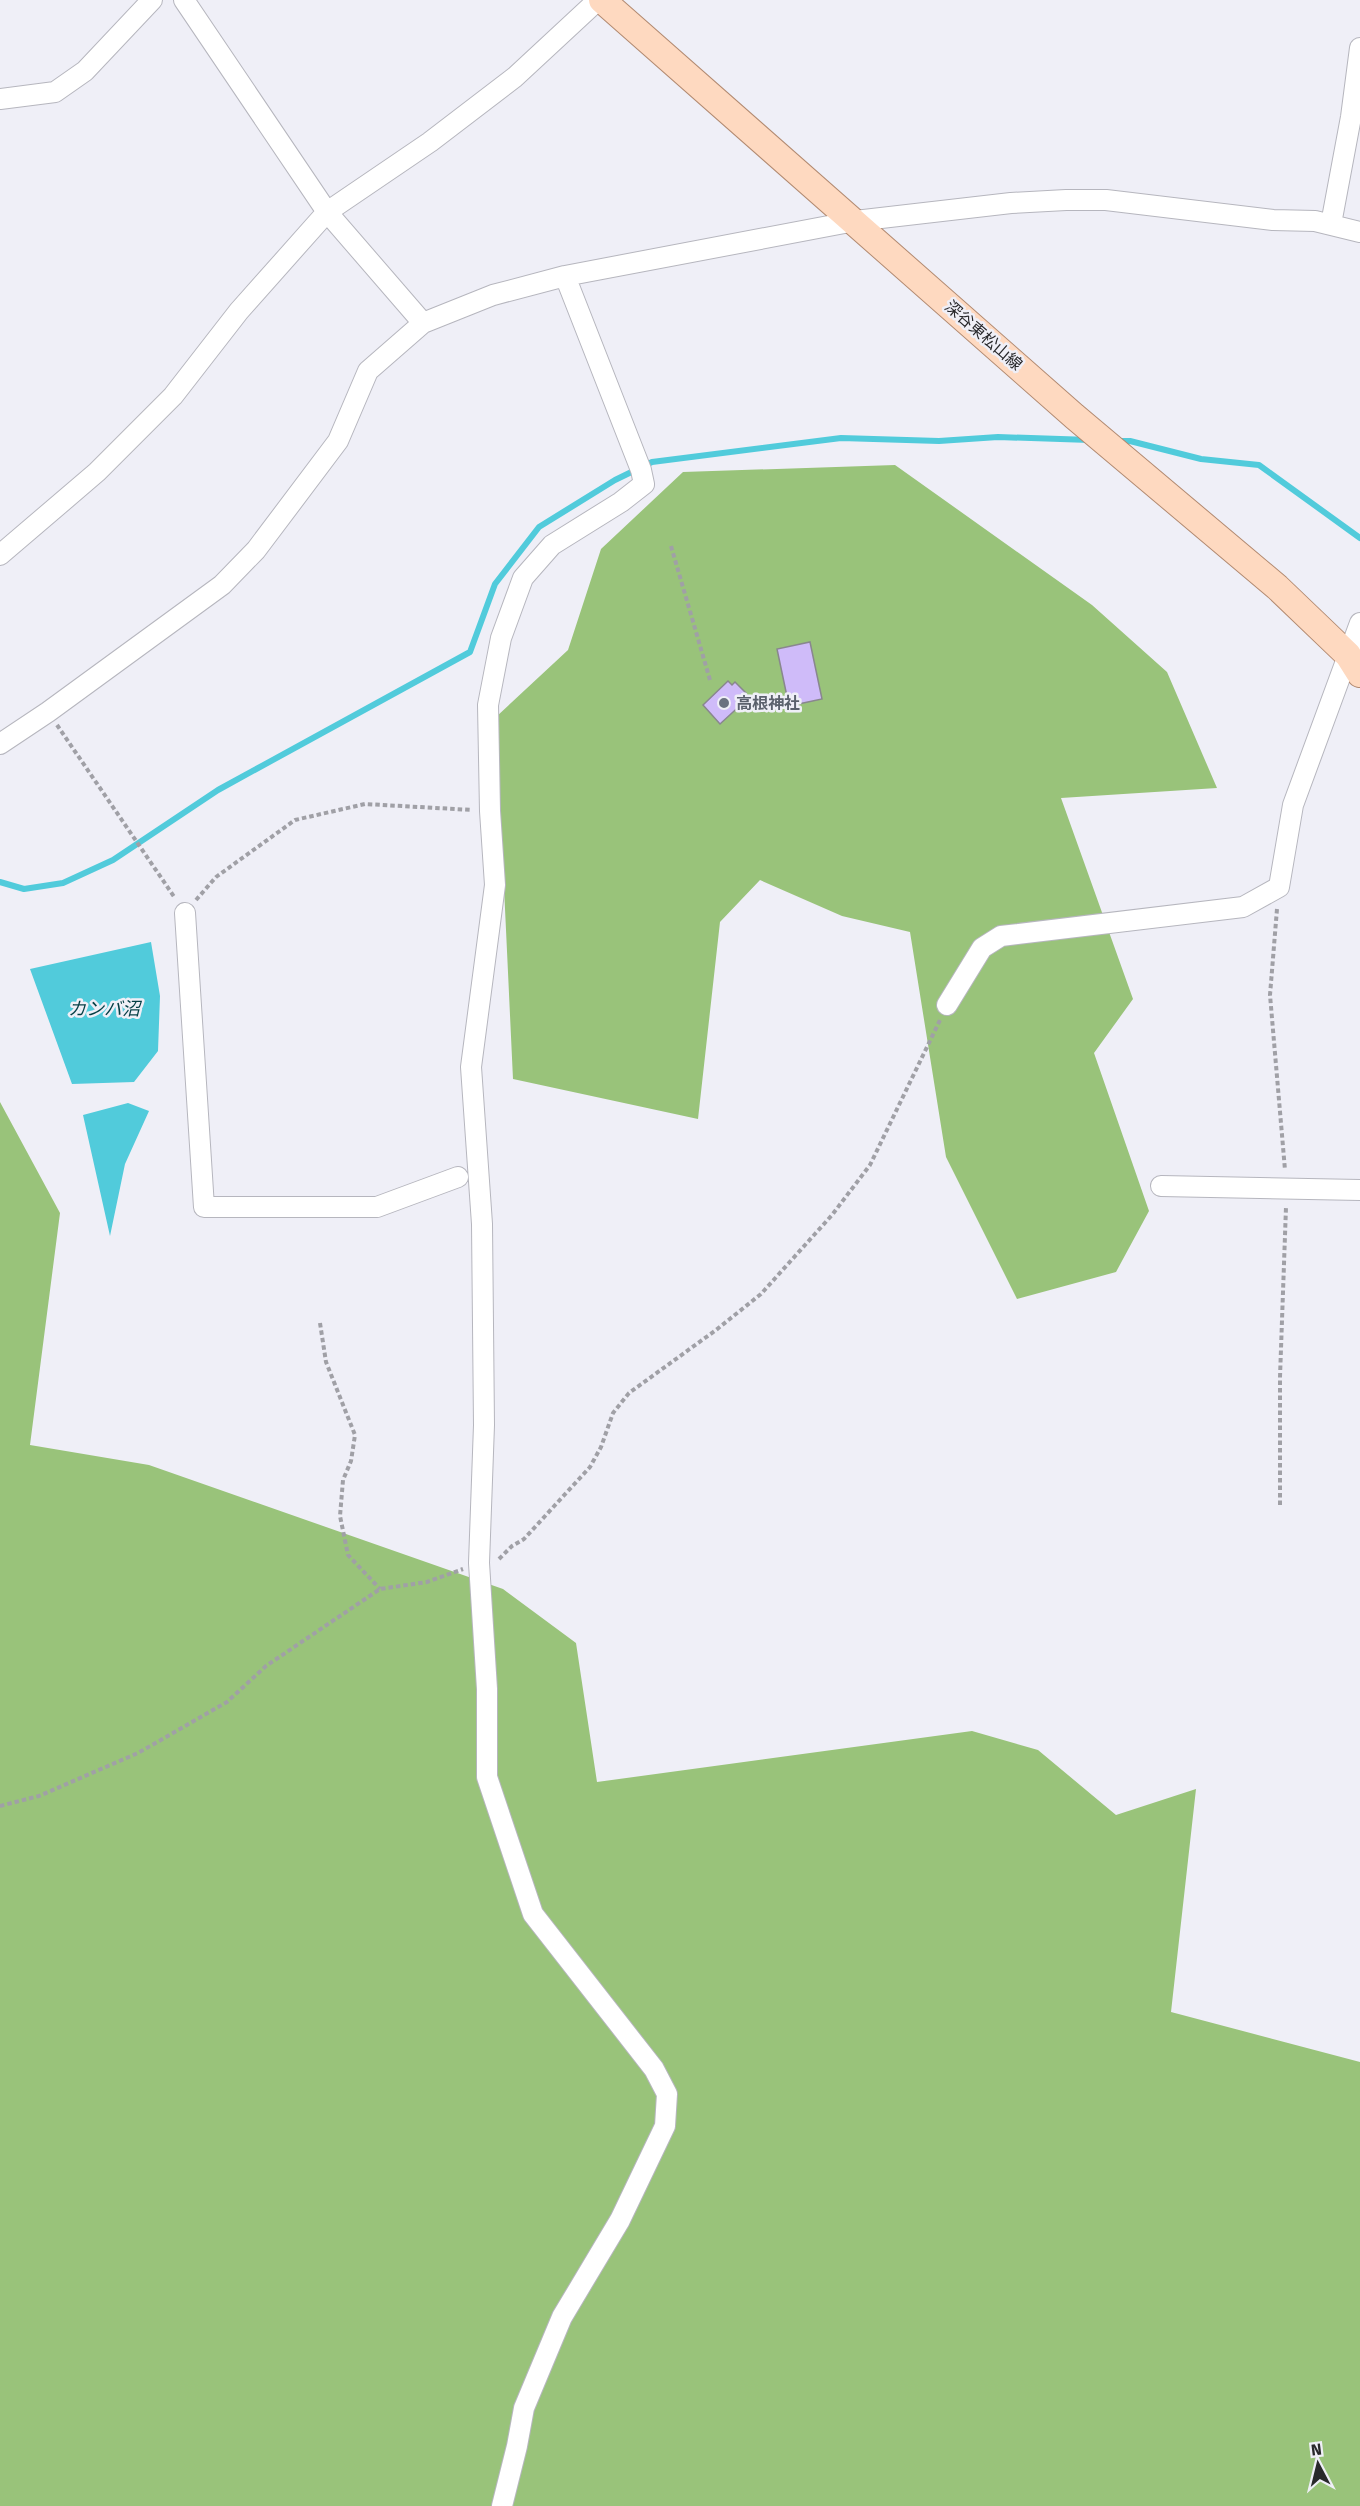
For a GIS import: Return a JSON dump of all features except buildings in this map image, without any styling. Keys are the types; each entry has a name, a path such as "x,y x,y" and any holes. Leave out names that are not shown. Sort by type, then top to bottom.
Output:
{"main road":[{"name":"深谷東松山線","path":"600,0 855,221 1074,416 1277,587 1354,664"}],"street":[{"path":"0,99 55,92 85,71 152,0"},
{"path":"184,0 327,212 423,323"},
{"path":"0,555 97,472 173,396 239,311 327,212 430,142 515,76 600,0"},
{"path":"1331,224 1351,117 1360,48"},
{"path":"0,744 48,712 222,585 255,550 338,441 368,371 423,323 493,295 565,276 855,221 1011,203 1106,200 1273,220 1315,220 1360,232"},
{"path":"502,2506 524,2408 562,2317 620,2220 651,2160 665,2126 667,2094 654,2069 533,1914 487,1778 487,1689 479,1563 484,1425 482,1224 471,1067 495,885 490,811 488,705 501,638 523,578 552,545 621,502 644,484 641,470 565,276"},
{"path":"947,1005 982,948 1001,936 1243,907 1279,887 1293,805 1354,664 1360,623"},
{"path":"185,913 204,1206 376,1207 458,1177"},
{"path":"1161,1186 1360,1190"}],"path":[{"path":"671,546 711,680"},
{"path":"48,712 185,913 216,877 295,820 365,804 490,811"},
{"path":"0,1806 39,1796 138,1753 227,1702 266,1666 380,1589 427,1582 479,1563 499,1559 512,1546 524,1539 590,1467 601,1447 613,1413 629,1392 716,1330 761,1294 832,1215 870,1165 947,1005"},
{"path":"320,1323 326,1362 356,1435 351,1461 343,1480 340,1516 348,1555 380,1589"}],"green space":[{"path":"895,465 1092,605 1167,672 1217,788 1061,798 1133,999 1094,1053 1149,1211 1116,1272 1017,1299 946,1157 910,932 842,916 760,880 720,922 698,1119 513,1079 496,717 568,650 601,549 683,472"},
{"path":"0,1102 60,1213 30,1445 149,1465 503,1589 576,1643 597,1782 972,1731 1038,1750 1116,1815 1196,1789 1171,2012 1360,2062 1360,2506 0,2506"}],"water":[{"name":"カンバ沼","path":"151,942 160,996 158,1051 134,1082 72,1084 30,969"},
{"path":"128,1103 149,1111 125,1164 110,1236 83,1115"}],"waterway":[{"path":"0,882 24,889 63,883 113,860 218,790 470,652 495,584 539,527 615,480 652,462 841,438 939,441 998,437 1090,440"},
{"path":"1115,441 1130,441 1201,459 1259,465 1360,538"}],"place":[{"name":"高根神社","path":"724,703"}]}
